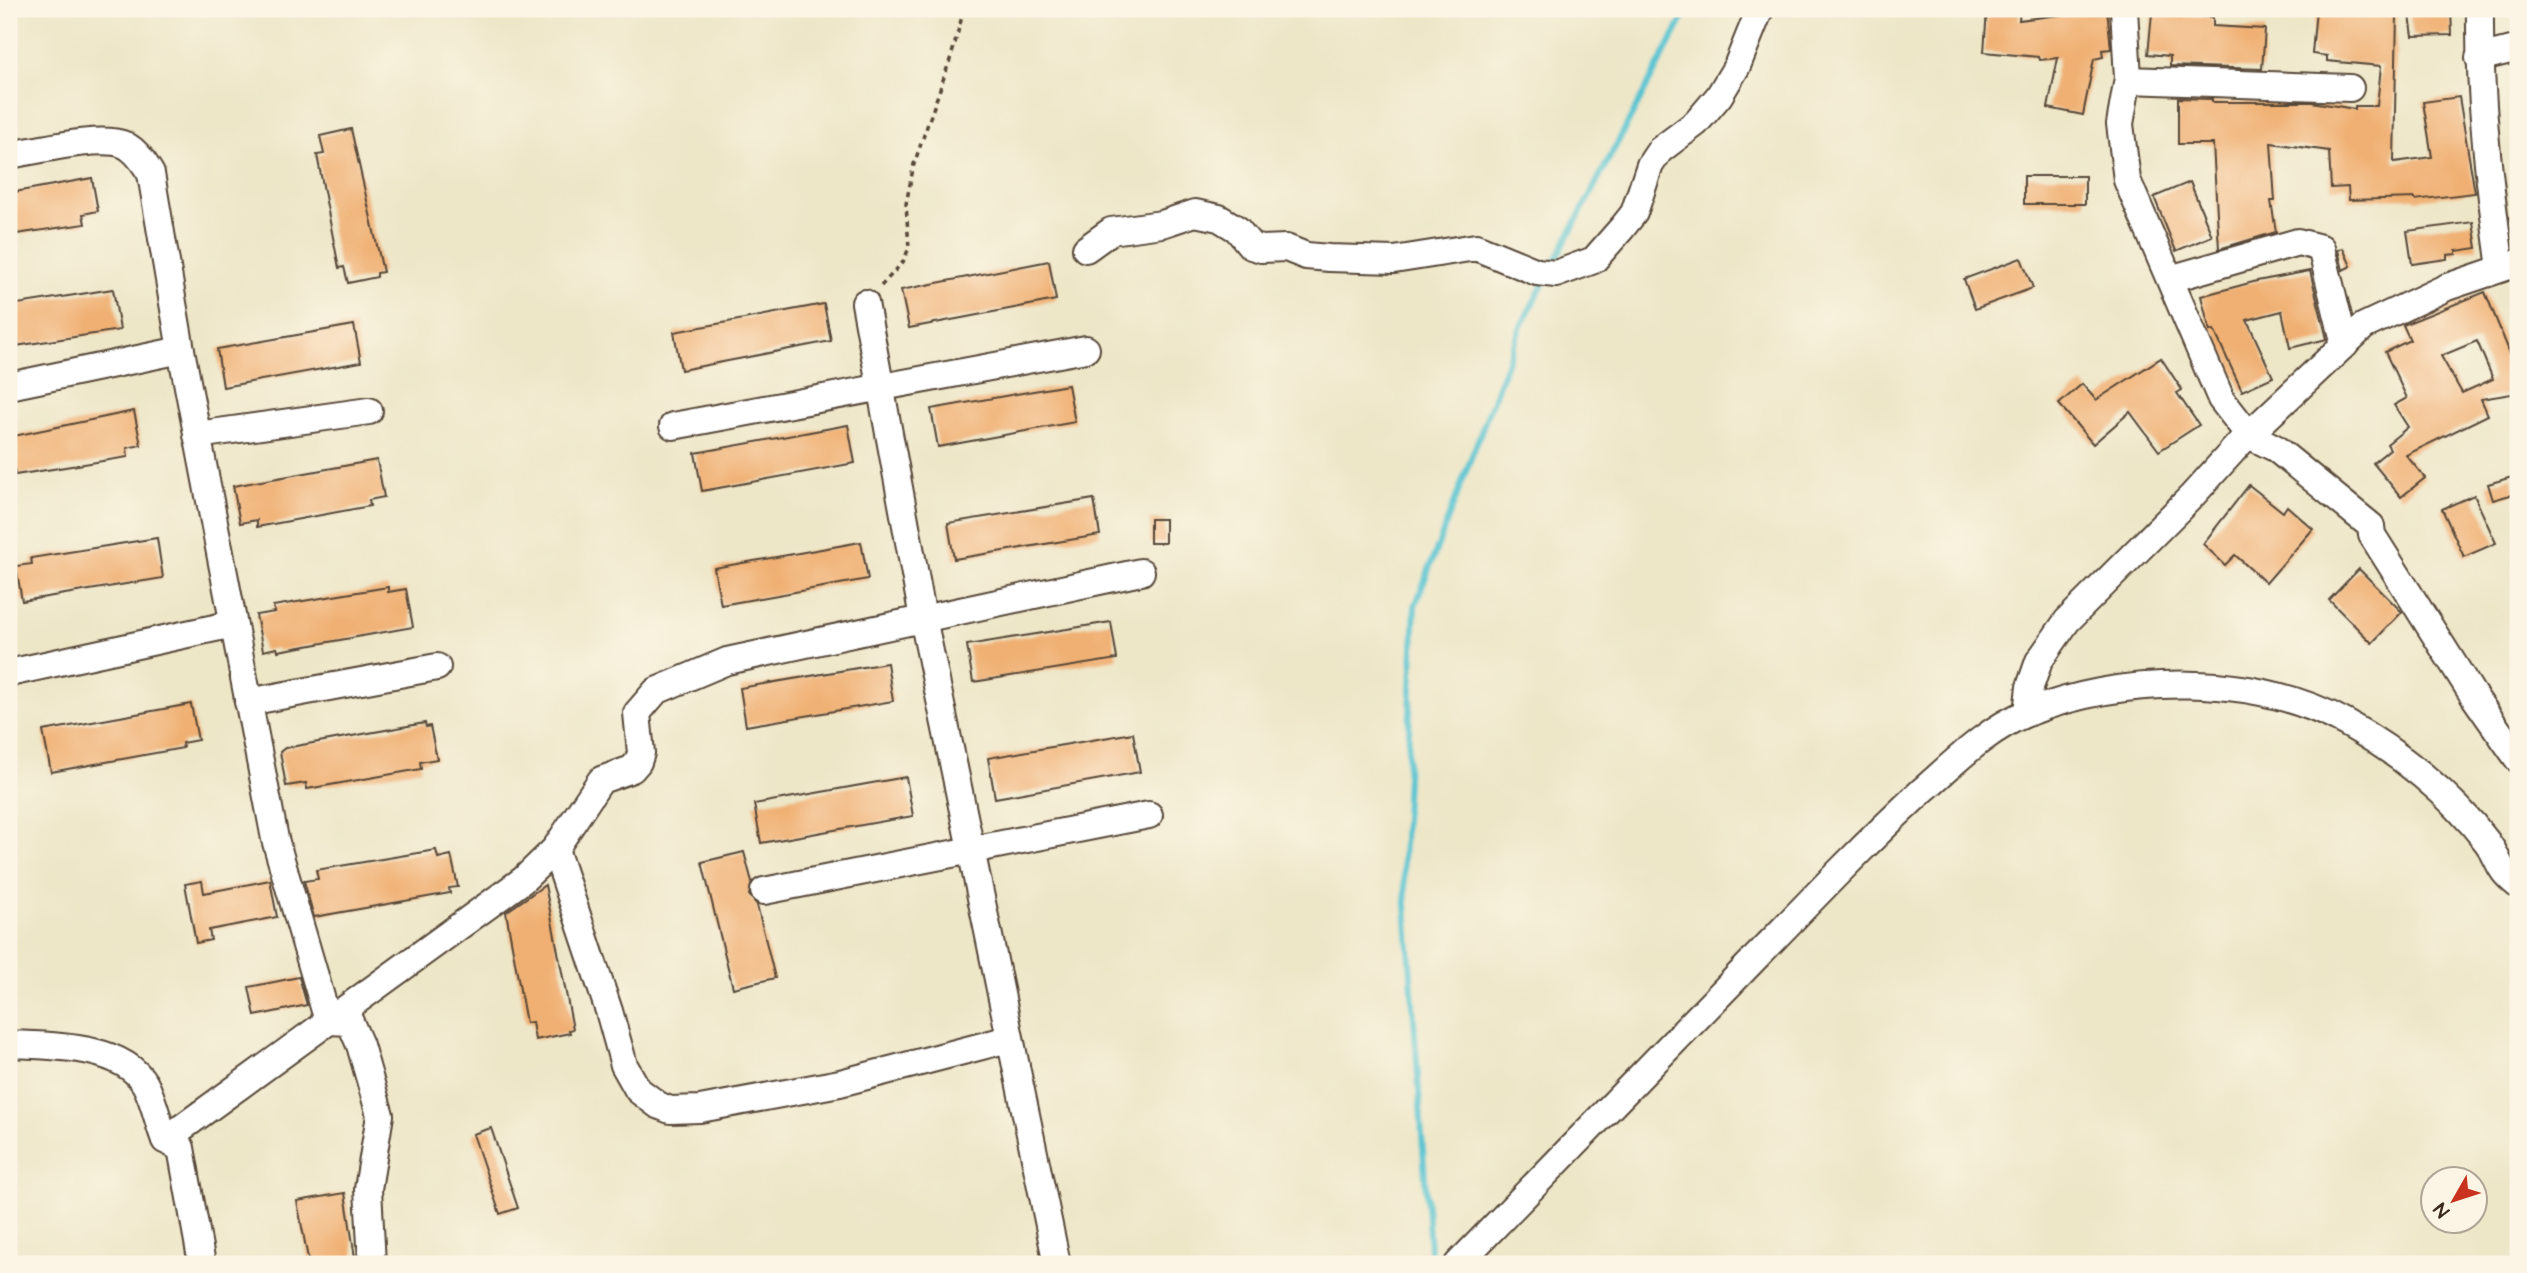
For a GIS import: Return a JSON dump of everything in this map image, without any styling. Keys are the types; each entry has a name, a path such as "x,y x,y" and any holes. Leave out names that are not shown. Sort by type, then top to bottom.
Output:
{"street":[{"path":"1086,249 1111,231 1162,224 1195,213 1219,218 1237,229 1251,246 1261,249 1286,248 1306,256 1329,258 1394,260 1476,247 1537,272 1556,274 1594,260 1634,213 1650,166 1660,150 1696,123 1719,96 1737,66 1760,9"},
{"path":"2124,9 2128,80 2120,124 2127,180 2221,399 2249,435 2275,448 2371,526 2372,535 2386,558 2473,695 2518,759"},
{"path":"2035,703 2039,661 2067,621 2249,435 2364,326 2398,308 2510,266 2487,168 2479,58 2480,9"},
{"path":"2479,58 2518,47"},
{"path":"2128,80 2350,88"},
{"path":"9,155 103,142 125,145 141,159 151,174 181,350 275,839 328,1021"},
{"path":"2169,279 2298,242 2321,248 2345,345"},
{"path":"865,303 923,618 1057,1264"},
{"path":"673,426 1086,349"},
{"path":"9,386 181,350"},
{"path":"197,435 369,411"},
{"path":"164,1140 523,880 555,849 601,780 632,769 638,762 641,753 636,713 656,691 727,661 1141,572"},
{"path":"9,673 233,624"},
{"path":"248,702 437,667"},
{"path":"1458,1264 1864,845 1987,734 2035,703 2170,684 2209,684 2283,698 2344,722 2397,756 2447,798 2489,844 2502,873 2518,885"},
{"path":"764,891 1149,815"},
{"path":"555,849 609,1011 624,1065 638,1090 658,1105 670,1110 700,1109 827,1085 1009,1039"},
{"path":"328,1021 350,1022 360,1045 380,1115 368,1189 372,1264"},
{"path":"9,1044 75,1047 124,1063 144,1083 164,1140 181,1148 202,1264"}],"path":[{"path":"865,303 903,262 909,248 906,212 914,164 952,54 964,9"}],"building":[{"path":"1987,9 2020,9 2019,20 2107,9 2111,49 2102,50 2103,57 2094,59 2083,115 2048,108 2058,58 2040,60 2039,57 1984,52"},
{"path":"2316,9 2397,13 2394,162 2432,157 2423,102 2459,97 2475,193 2415,200 2349,200 2348,187 2331,188 2329,151 2271,143 2275,201 2271,201 2276,232 2219,249 2213,144 2178,144 2178,98 2212,99 2212,102 2312,102 2355,109 2355,106 2377,106 2381,66 2327,61 2327,56 2312,54"},
{"path":"2409,9 2451,9 2452,35 2413,36"},
{"path":"2152,14 2213,17 2213,26 2265,29 2262,69 2170,66 2170,56 2148,54"},
{"path":"351,129 383,272 377,273 377,277 348,283 344,267 339,268 317,155 324,154 320,136"},
{"path":"2024,176 2085,176 2085,204 2024,204"},
{"path":"92,178 98,211 83,214 85,224 9,235 9,193"},
{"path":"2190,182 2212,236 2176,251 2154,197"},
{"path":"2473,222 2477,248 2456,251 2456,254 2447,255 2447,259 2412,264 2407,231"},
{"path":"2343,248 2351,266 2343,270 2338,250"},
{"path":"2021,258 2033,288 1975,309 1964,279"},
{"path":"1049,261 1056,300 909,328 901,290"},
{"path":"2310,271 2327,339 2290,348 2282,311 2247,320 2273,377 2242,391 2214,330 2210,331 2201,296 2257,281"},
{"path":"113,289 120,330 9,347 11,305"},
{"path":"2485,292 2518,373 2518,393 2481,399 2488,415 2406,455 2425,478 2401,497 2373,463 2390,449 2387,444 2408,427 2394,405 2407,398 2385,352 2410,340 2403,325","holes":["2477,341 2493,379 2462,393 2441,356"]},
{"path":"824,304 831,341 681,370 674,332"},
{"path":"354,325 361,362 223,387 217,349"},
{"path":"2161,358 2182,390 2177,393 2199,425 2159,451 2130,412 2093,444 2059,404 2082,384 2096,400"},
{"path":"1068,385 1075,422 938,447 931,409"},
{"path":"134,411 141,445 127,448 128,457 15,475 14,468 9,469 9,437"},
{"path":"848,425 855,463 702,491 695,453"},
{"path":"377,460 384,497 369,500 370,506 257,527 257,520 240,523 233,486"},
{"path":"2512,477 2517,493 2493,500 2488,484"},
{"path":"2249,485 2283,512 2287,506 2313,529 2266,583 2235,555 2225,565 2203,544"},
{"path":"2474,495 2496,543 2464,557 2442,509"},
{"path":"1094,499 1100,535 954,559 948,523"},
{"path":"1150,519 1165,519 1165,543 1150,543"},
{"path":"157,538 163,578 22,601 16,566 32,564 31,558"},
{"path":"861,542 868,579 721,605 714,568"},
{"path":"2359,569 2402,612 2372,643 2329,600"},
{"path":"388,587 388,592 406,589 413,627 278,651 277,648 263,651 256,615 275,612 273,606"},
{"path":"1111,622 1117,659 973,682 967,645"},
{"path":"887,663 893,701 746,726 740,688"},
{"path":"191,704 198,740 182,743 183,748 51,772 43,731"},
{"path":"425,723 426,727 430,726 437,759 420,762 421,769 307,789 306,783 286,786 280,752 285,748"},
{"path":"1133,733 1140,772 995,798 988,758"},
{"path":"906,777 913,816 761,843 754,804"},
{"path":"436,850 438,858 451,855 458,887 449,888 450,893 314,917 304,881 318,879 316,870"},
{"path":"744,852 752,882 749,895 757,905 775,978 733,988 702,862"},
{"path":"270,880 277,917 209,930 211,940 196,943 185,884 202,881 204,893"},
{"path":"545,885 573,1029 569,1030 570,1033 535,1040 532,1022 526,1023 506,912"},
{"path":"299,977 307,1005 255,1016 249,987"},
{"path":"491,1128 518,1208 500,1214 473,1134"},
{"path":"345,1193 356,1264 309,1264 297,1201"}],"waterway":[{"path":"1552,267 1688,9"},
{"path":"1431,1264 1403,861 1415,606 1521,326 1545,280"}]}
